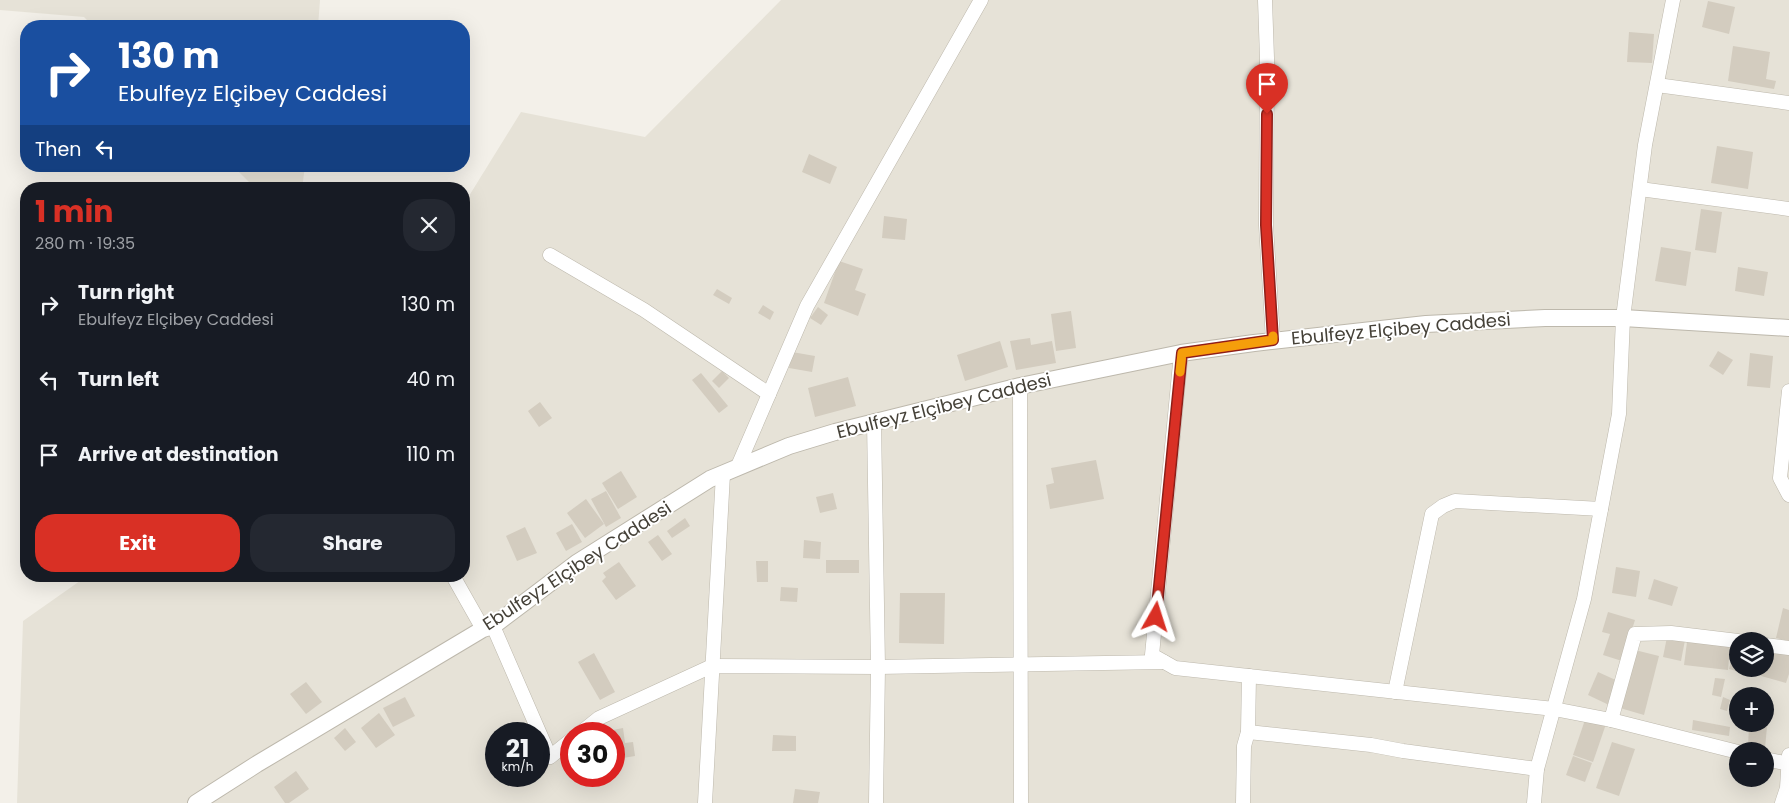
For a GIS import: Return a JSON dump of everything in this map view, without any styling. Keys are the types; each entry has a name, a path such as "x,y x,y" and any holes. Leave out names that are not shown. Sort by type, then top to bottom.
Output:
{"street":[{"path":"738,466 807,306 981,0"},
{"path":"1265,0 1267,58 1266,225 1273,340"},
{"path":"1534,803 1537,769 1584,599 1618,414 1623,318 1645,145 1673,0"},
{"path":"1657,85 1789,103"},
{"path":"1640,189 1789,209"},
{"path":"550,255 644,310 769,394"},
{"name":"Ebulfeyz Elçibey Caddesi","path":"196,803 257,764 488,627 578,562 710,479 789,446 874,422 1020,386 1182,353 1273,340 1426,324 1545,318 1623,318 1789,328"},
{"path":"1182,353 1152,655 1176,668 1554,709 1611,720 1729,750"},
{"path":"1020,386 1021,803"},
{"path":"1789,392 1780,478 1789,494"},
{"path":"874,422 878,667 876,803"},
{"path":"705,803 724,474"},
{"path":"1395,692 1432,514 1443,506 1455,501 1601,509"},
{"path":"457,582 488,627 550,758 560,749"},
{"path":"1611,720 1636,634 1671,633 1729,640"},
{"path":"1774,646 1789,648"},
{"path":"594,722 712,666 878,667 1165,662"},
{"path":"1243,803 1244,746 1248,732 1249,676"},
{"path":"1248,732 1371,745 1403,752 1537,769"},
{"path":"1774,760 1789,761 1787,788 1782,803"}],"shaded area":[{"path":"0,0 320,0 318,20 87,20 84,17 0,10"},
{"path":"781,0 1789,0 1789,803 17,803 23,621 78,582 470,582 470,194 521,112 645,137"},
{"path":"239,172 304,172 303,182 249,182"}],"building":[{"path":"1708,1 1735,7 1729,34 1702,27"},
{"path":"1629,32 1654,34 1652,63 1627,62"},
{"path":"1733,46 1770,52 1766,79 1776,81 1774,89 1728,81"},
{"path":"1717,146 1753,152 1748,189 1711,183"},
{"path":"809,154 837,167 830,184 802,172"},
{"path":"1701,209 1722,212 1716,253 1695,250"},
{"path":"884,216 907,219 905,240 882,238"},
{"path":"1661,247 1691,252 1686,286 1655,281"},
{"path":"839,261 863,269 855,290 866,294 858,316 824,303"},
{"path":"1738,267 1768,272 1764,296 1735,291"},
{"path":"717,289 732,298 729,304 713,295"},
{"path":"763,305 774,312 770,320 758,313"},
{"path":"818,307 828,315 821,325 810,318"},
{"path":"1071,311 1076,348 1056,351 1051,314"},
{"path":"1030,338 1031,345 1052,341 1056,363 1016,370 1010,341"},
{"path":"1000,341 1008,367 965,381 957,355"},
{"path":"1718,351 1733,360 1723,375 1709,366"},
{"path":"792,352 815,356 812,372 789,368"},
{"path":"1750,353 1773,356 1770,388 1747,386"},
{"path":"722,371 729,378 719,388 712,381"},
{"path":"701,373 728,406 719,413 692,380"},
{"path":"848,377 856,406 815,417 808,388"},
{"path":"540,402 552,418 539,427 528,411"},
{"path":"1096,460 1104,499 1050,509 1046,485 1054,483 1051,468"},
{"path":"621,471 637,497 618,509 602,483"},
{"path":"606,491 621,518 606,527 591,499"},
{"path":"833,493 837,509 820,513 816,497"},
{"path":"586,499 604,524 585,538 567,513"},
{"path":"685,518 690,526 672,538 667,531"},
{"path":"572,524 582,542 566,551 556,533"},
{"path":"525,527 537,553 517,561 506,536"},
{"path":"658,535 672,554 662,561 648,542"},
{"path":"804,540 821,542 820,559 803,558"},
{"path":"826,560 859,560 859,573 826,573"},
{"path":"756,561 768,561 768,582 757,582"},
{"path":"619,562 636,586 616,600 602,581 606,577 603,573"},
{"path":"1616,567 1640,571 1636,597 1612,593"},
{"path":"1654,579 1678,587 1672,606 1648,599"},
{"path":"781,587 798,588 797,602 780,601"},
{"path":"900,593 945,593 944,644 899,643"},
{"path":"1783,608 1789,610 1789,641 1776,638"},
{"path":"1608,612 1635,620 1622,661 1603,655 1610,634 1602,632"},
{"path":"1667,637 1685,640 1681,661 1663,657"},
{"path":"1687,642 1729,646 1728,670 1684,665"},
{"path":"1635,650 1659,656 1644,715 1620,708"},
{"path":"1774,650 1789,654 1789,674 1786,683 1765,677 1774,677"},
{"path":"594,653 615,692 600,700 578,662"},
{"path":"1598,672 1620,682 1609,705 1588,695"},
{"path":"1715,678 1725,679 1721,697 1712,695"},
{"path":"306,682 322,702 306,714 290,694"},
{"path":"405,697 415,716 393,727 383,708"},
{"path":"1723,697 1729,700 1727,711 1720,709"},
{"path":"379,713 395,735 376,748 361,728"},
{"path":"1586,717 1606,724 1593,762 1573,755"},
{"path":"1693,720 1729,727 1729,732 1729,736 1692,730"},
{"path":"345,728 356,742 345,751 334,738"},
{"path":"1749,732 1767,732 1766,742 1748,742"},
{"path":"773,735 796,736 796,751 772,751"},
{"path":"633,742 635,756 625,758 625,743"},
{"path":"1612,742 1635,749 1619,796 1596,788"},
{"path":"1573,756 1592,763 1585,782 1566,775"},
{"path":"296,771 309,789 289,803 285,803 274,787"},
{"path":"795,789 820,792 818,803 793,803"}],"slow traffic":[{"path":"1180,372 1182,353 1273,340 1273,336"}],"route":[{"path":"1156,617 1182,353 1273,340 1266,225 1267,114"}]}
